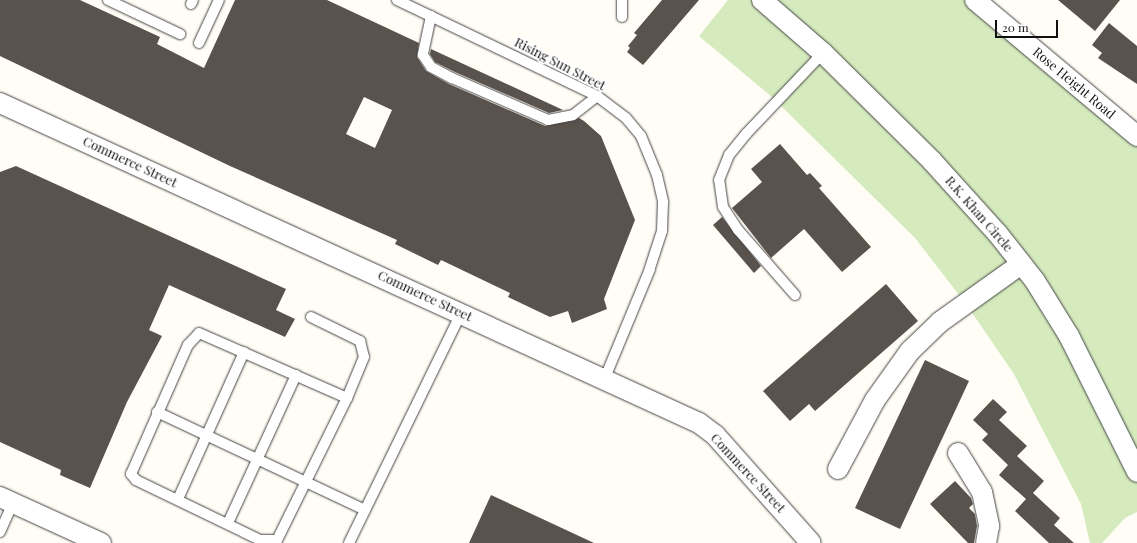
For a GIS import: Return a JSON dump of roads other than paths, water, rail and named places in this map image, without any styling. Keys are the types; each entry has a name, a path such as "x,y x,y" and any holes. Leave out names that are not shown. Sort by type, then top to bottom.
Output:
{"street":[{"name":"R.K. Khan Circle","path":"762,0 824,53 932,161 1021,264 1070,336 1137,472"},
{"name":"Rose Height Road","path":"975,0 1137,136"},
{"name":"Commerce Street","path":"0,103 699,423 715,435 811,543"},
{"path":"838,469 875,400 910,351 940,322 1021,264"},
{"path":"958,453 982,492 989,526 986,543"},
{"path":"6,500 101,543"}],"lane":[{"path":"108,0 180,34"},
{"path":"199,43 219,0"},
{"name":"Rising Sun Street","path":"397,0 597,96 626,118 642,136 657,175 663,202 662,231 650,269 604,380"},
{"path":"622,0 622,17"},
{"path":"431,16 423,55 431,67 452,78 548,120 573,115 597,96"},
{"path":"795,295 738,230 723,207 719,180 730,155 746,134 824,53"},
{"path":"349,543 461,313"},
{"path":"310,317 352,336 364,348 364,357 347,398 277,540 260,540 228,523 136,480 131,474 157,412 196,334 203,333 347,398"},
{"path":"178,499 244,352"},
{"path":"228,523 296,375"},
{"path":"157,412 365,510"},
{"path":"0,532 6,500"}]}
